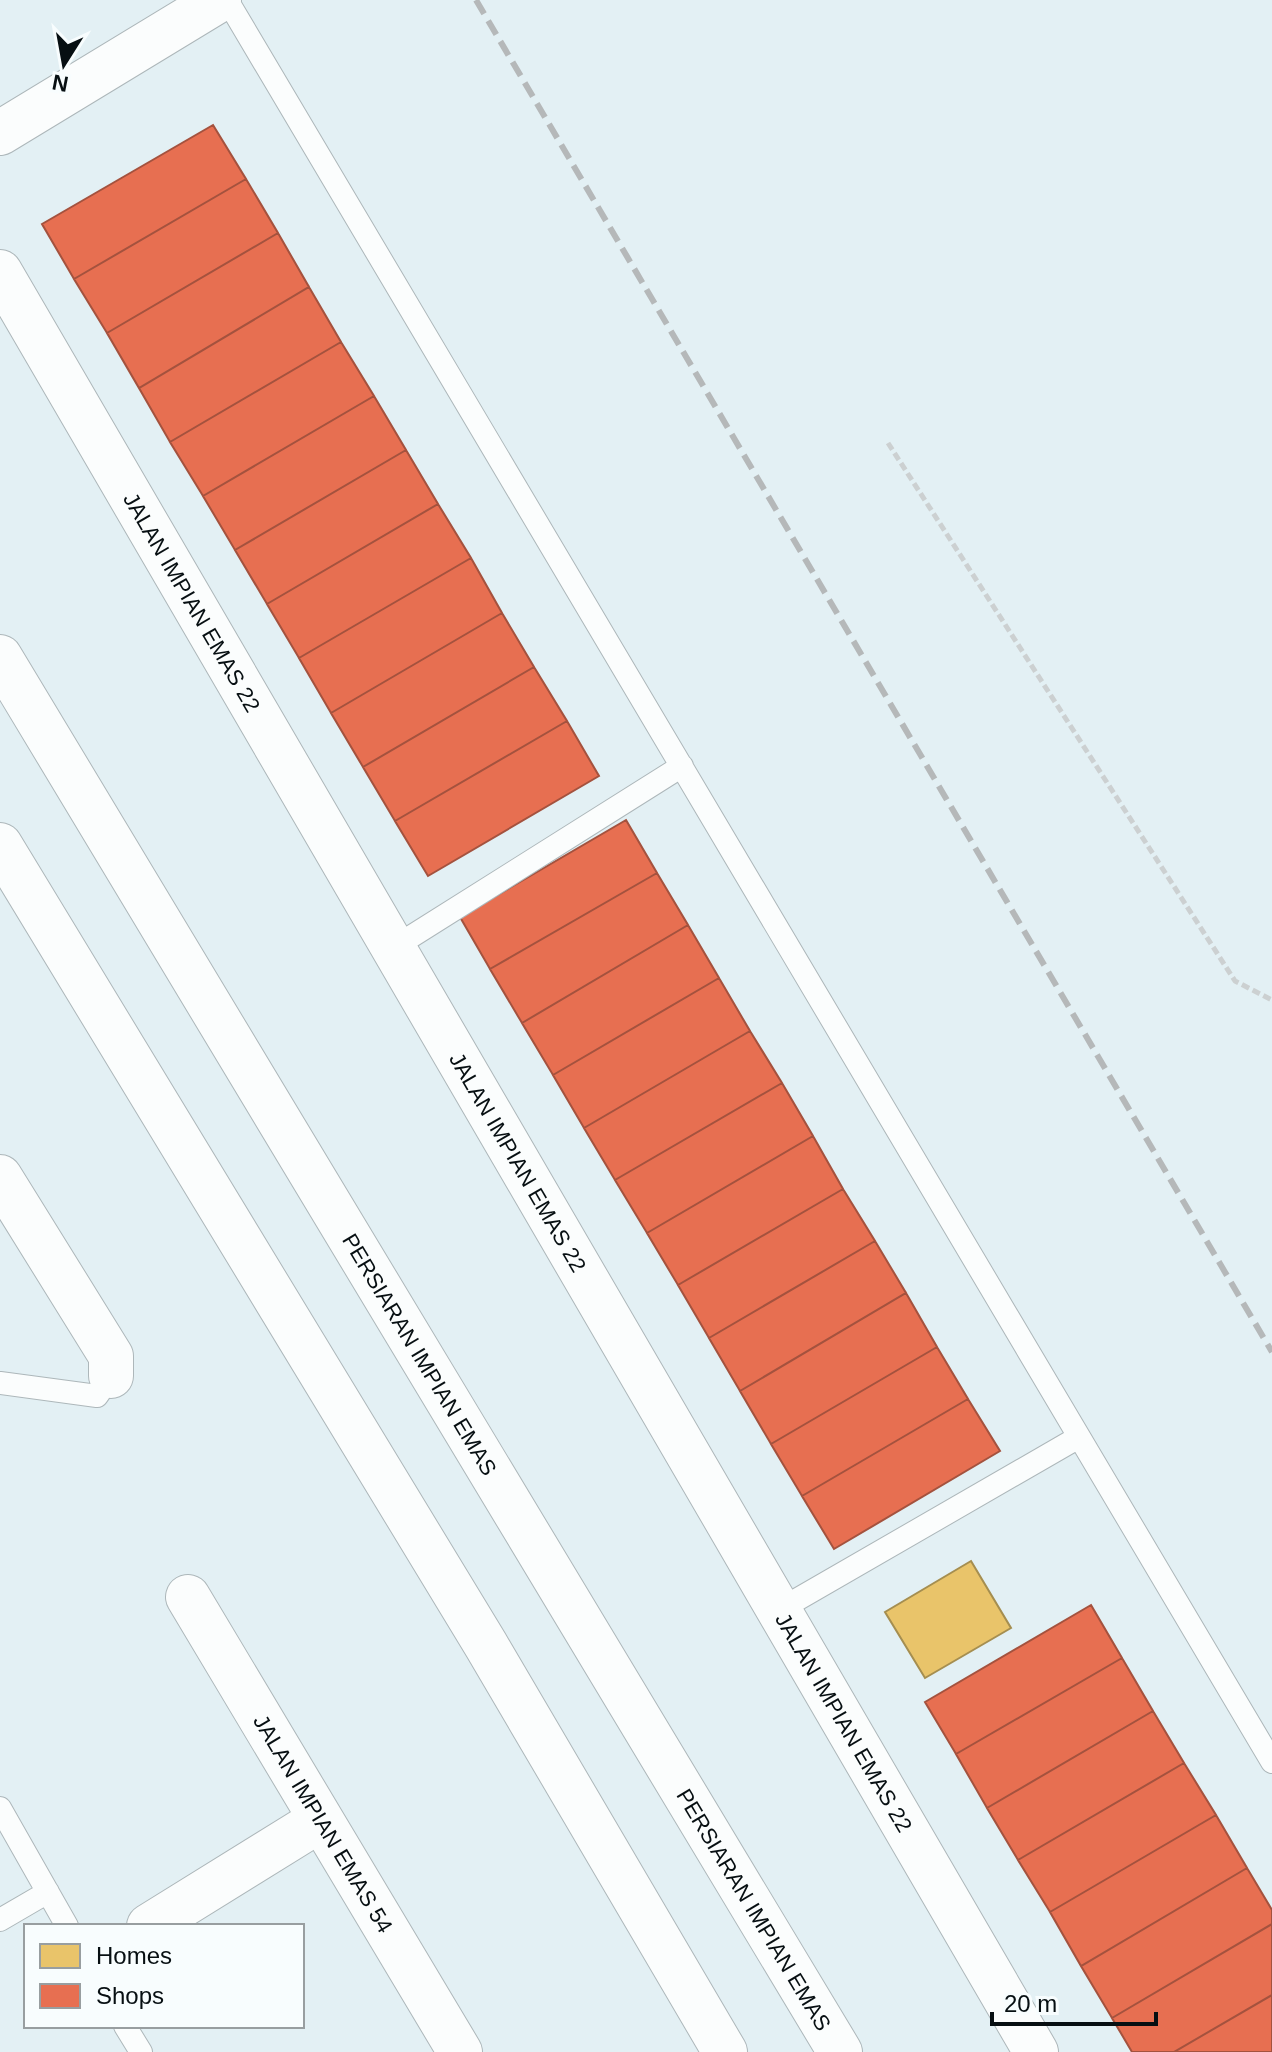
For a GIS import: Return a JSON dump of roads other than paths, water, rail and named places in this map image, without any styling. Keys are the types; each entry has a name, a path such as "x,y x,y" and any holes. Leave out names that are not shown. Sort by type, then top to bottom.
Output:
{"street":[{"path":"0,133 219,0"},
{"name":"JALAN IMPIAN EMAS 22","path":"0,272 1036,2052"},
{"name":"PERSIARAN IMPIAN EMAS","path":"0,657 840,2052"},
{"path":"0,845 486,1645 725,2052"},
{"path":"0,1177 111,1356 111,1376"},
{"name":"JALAN IMPIAN EMAS 54","path":"188,1597 460,2052"},
{"path":"152,1924 320,1820"}],"lane":[{"path":"227,0 1272,1762"},
{"path":"393,948 682,766"},
{"path":"0,1383 97,1396 111,1376"},
{"path":"779,1610 1079,1437"},
{"path":"0,1808 66,1924"},
{"path":"0,1920 48,1892"},
{"path":"126,2028 141,2052"}],"railway":[{"path":"476,0 1272,1352"}]}
